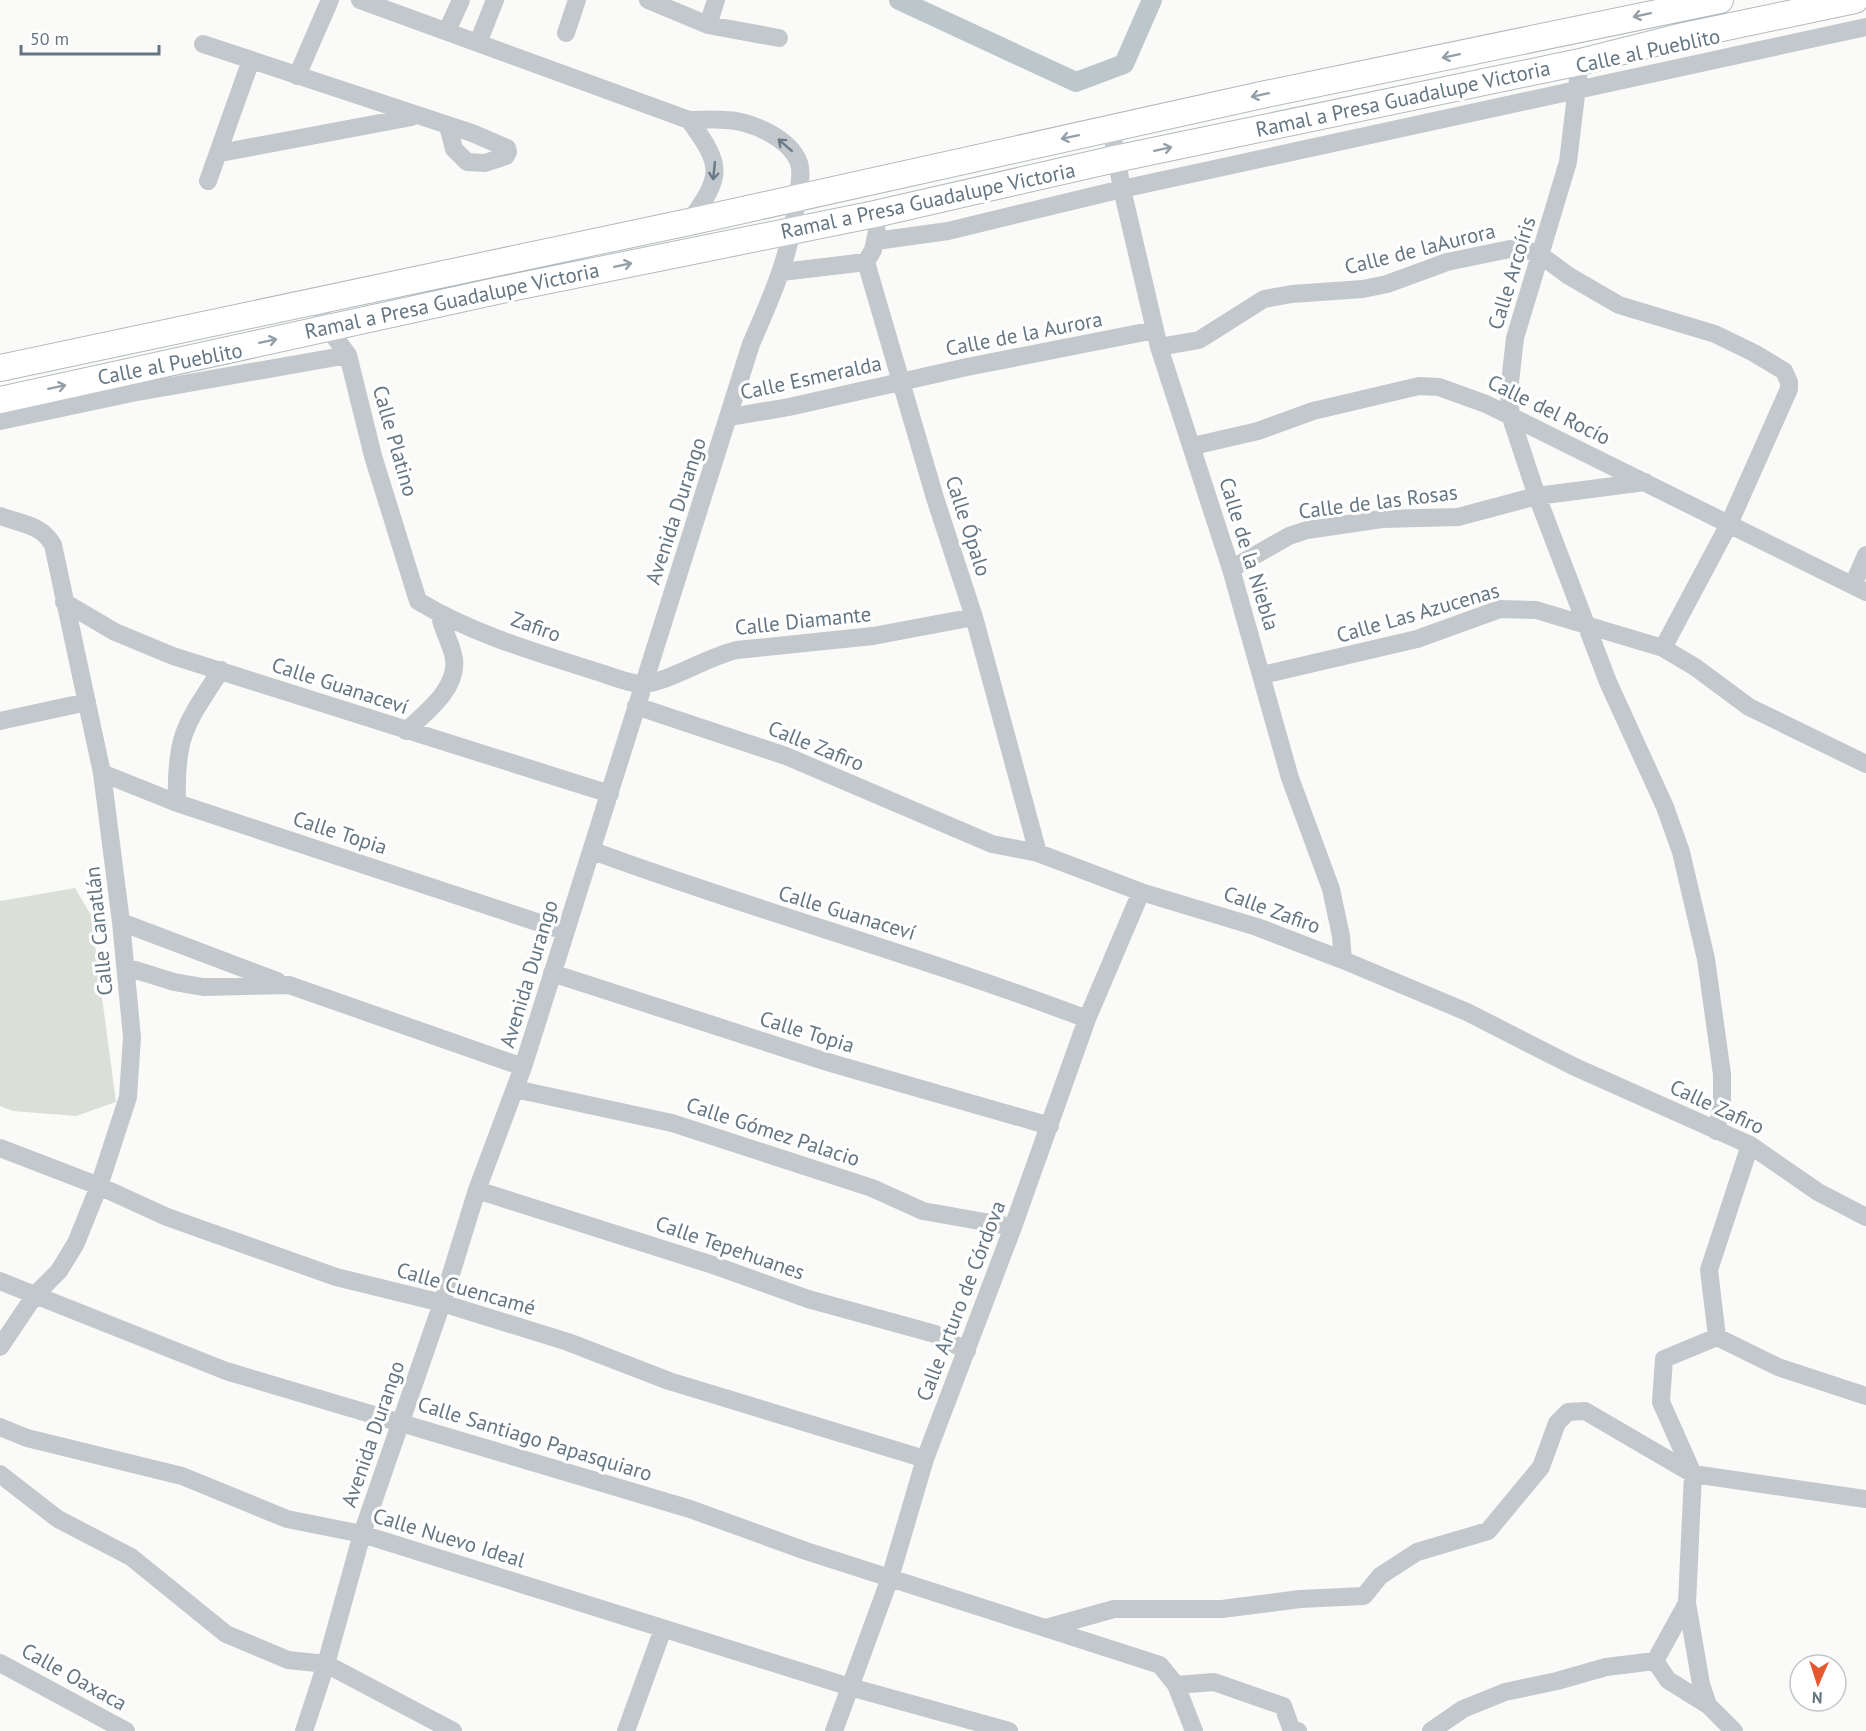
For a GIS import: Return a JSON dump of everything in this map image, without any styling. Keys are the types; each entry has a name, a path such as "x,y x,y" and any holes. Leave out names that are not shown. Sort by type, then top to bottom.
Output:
{"main road":[{"name":"Ramal a Presa Guadalupe Victoria","path":"0,368 688,222 1646,13 1720,0"},
{"name":"Ramal a Presa Guadalupe Victoria","path":"0,400 328,328 875,214 1116,159 1580,62 1679,37 1855,0"}],"street":[{"path":"297,76 330,0"},
{"path":"360,0 689,120 716,161 715,177 708,195 688,222"},
{"path":"447,31 461,0"},
{"path":"478,43 495,0"},
{"path":"566,33 577,0"},
{"path":"648,0 708,25 779,38"},
{"path":"708,25 716,0"},
{"name":"Calle al Pueblito","path":"876,241 948,231 1122,189 1384,133 1577,88 1866,27"},
{"path":"203,44 448,126"},
{"path":"208,181 220,153 251,60"},
{"name":"Calle Arcoíris","path":"1580,62 1568,162 1539,254 1512,357 1509,391 1511,418 1537,496 1608,682 1665,807 1688,879 1706,958 1722,1074 1722,1106 1716,1131"},
{"path":"1378,104 1384,133"},
{"path":"220,153 416,116"},
{"name":"Avenida Durango","path":"304,1731 326,1664 362,1533 402,1423 477,1190 523,1066 610,794 642,684 730,417 751,344 782,272 794,230 801,176 799,163 793,152 781,140 757,129 728,120 689,120"},
{"name":"Calle de la Niebla","path":"1111,128 1122,189 1157,339 1231,568 1290,778 1331,889 1343,960"},
{"path":"782,272 866,262 876,241 875,214"},
{"name":"Calle de laAurora","path":"1157,339 1199,339 1264,299 1387,284 1447,261 1510,249 1539,254 1569,276 1619,304 1715,334 1784,371 1789,388 1729,524"},
{"name":"Calle Ópalo","path":"866,262 935,498 974,617 1038,853"},
{"name":"Calle Platino","path":"316,300 328,328 348,355 373,456 418,601"},
{"name":"Calle de la Aurora","path":"902,382 1157,339"},
{"name":"Calle al Pueblito","path":"0,421 132,393 348,355"},
{"name":"Calle Esmeralda","path":"730,417 902,382"},
{"name":"Calle del Rocío","path":"1193,446 1258,431 1313,411 1419,386 1439,387 1463,394 1859,588"},
{"name":"Calle de las Rosas","path":"1231,568 1288,536 1307,530 1382,519 1458,517 1537,496 1645,482"},
{"name":"Calle Canatlán","path":"0,516 35,526 46,533 53,545 102,773 121,922 132,1036 128,1097 99,1186 76,1243 59,1271 35,1295 0,1347"},
{"path":"1663,648 1729,524"},
{"path":"1859,588 1866,555"},
{"name":"Zafiro","path":"418,601 440,615 577,665 642,684"},
{"name":"Calle Guanaceví","path":"64,602 141,644 406,731 610,794"},
{"name":"Calle Las Azucenas","path":"1262,675 1417,639 1500,609 1536,610 1663,648 1695,667 1749,706 1866,764"},
{"path":"406,731 430,709 453,676 454,659 440,615"},
{"name":"Calle Diamante","path":"642,684 670,675 718,654 737,650 873,636 974,617"},
{"path":"177,803 176,770 184,728 221,670"},
{"path":"0,721 87,702"},
{"name":"Calle Zafiro","path":"636,706 786,756 992,844 1038,853 1141,892 1257,927 1343,960 1467,1012 1575,1067 1750,1145 1818,1192 1866,1217"},
{"name":"Calle Topia","path":"102,773 177,803 564,932"},
{"name":"Calle Guanaceví","path":"592,851 796,922 884,947 1087,1019"},
{"name":"Calle Arturo de Córdova","path":"834,1731 890,1578 925,1460 1013,1227 1087,1019 1141,892"},
{"path":"121,922 289,985 523,1066"},
{"path":"126,967 174,982 203,987 289,985"},
{"name":"Calle Topia","path":"552,973 824,1062 1050,1126"},
{"name":"Calle Gómez Palacio","path":"515,1089 672,1123 872,1188 923,1211 1013,1227"},
{"path":"1718,1337 1709,1270 1750,1145"},
{"name":"Calle Cuencamé","path":"0,1148 99,1186 167,1217 336,1277 442,1303 590,1348 669,1382 925,1460"},
{"name":"Calle Tepehuanes","path":"477,1190 713,1265 808,1299 934,1334 967,1351"},
{"name":"Calle Santiago Papasquiaro","path":"0,1281 226,1371 690,1509 890,1578 1160,1665 1176,1685"},
{"path":"1708,1706 1701,1684 1688,1603 1693,1474 1661,1402 1664,1359 1718,1337 1778,1367 1866,1395"},
{"path":"1046,1628 1113,1609 1222,1609 1300,1599 1364,1596 1380,1576 1417,1552 1488,1531 1541,1467 1557,1423 1568,1412 1585,1411 1693,1474 1866,1499"},
{"name":"Calle Nuevo Ideal","path":"0,1427 27,1438 182,1476 287,1519 362,1533 850,1688 1009,1731"},
{"path":"0,1474 58,1519 131,1557 226,1634 288,1660 326,1664 453,1731"},
{"path":"1655,1661 1688,1603"},
{"path":"626,1731 663,1629"},
{"path":"1655,1661 1668,1680 1708,1706 1734,1731"},
{"path":"1431,1731 1463,1710 1505,1692 1557,1681 1606,1667 1655,1661"},
{"name":"Calle Oaxaca","path":"0,1663 126,1731"},
{"path":"1194,1731 1176,1685 1214,1682 1283,1706 1291,1728 1298,1731"}],"shaded area":[{"path":"75,888 91,915 116,1102 76,1116 13,1111 0,1106 0,901"}],"waterway":[{"path":"899,0 1076,82 1124,64 1152,0"}]}
